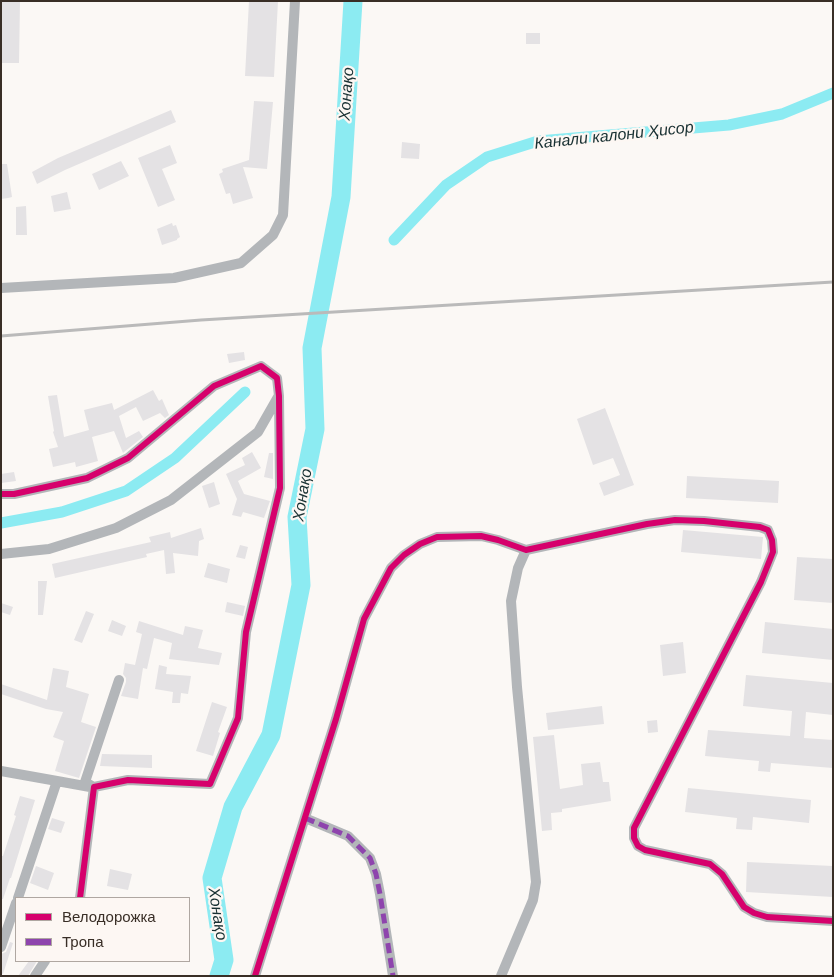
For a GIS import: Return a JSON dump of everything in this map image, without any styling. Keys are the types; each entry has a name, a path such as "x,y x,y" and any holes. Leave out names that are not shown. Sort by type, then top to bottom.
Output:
{"street":[{"path":"1,288 174,278 241,262 274,235 282,215 295,1"},
{"path":"1,494 14,494 87,478 128,458 214,386 261,366 276,378 279,396 280,488 246,632 238,718 210,784 128,780 94,787 1,771"},
{"path":"1,554 49,549 116,528 171,500 258,432 279,396"},
{"path":"255,976 336,718 364,618 391,568 404,555 420,544 437,538 481,536 526,550 647,524 675,520 760,527 768,530 771,534 773,552 761,582 634,828 634,838 638,846 645,850 710,864 722,874 738,900 749,911 767,917 833,921"},
{"path":"501,976 533,900 536,882 510,601 518,568 526,550"},
{"path":"94,787 85,782 119,680"},
{"path":"18,897 56,781"},
{"path":"80,897 94,787"},
{"path":"305,818 348,836 370,858 380,894 393,976"},
{"path":"1,947 15,906"},
{"path":"34,976 44,962"}],"building":[{"path":"1,1 20,1 19,63 1,63"},
{"path":"249,1 278,1 274,77 245,76"},
{"path":"526,33 540,33 540,44 526,44"},
{"path":"254,101 273,102 267,169 243,167 253,198 233,204 230,193 226,194 219,174 223,172 222,169 249,160"},
{"path":"171,110 176,122 37,184 32,172 58,158"},
{"path":"402,142 420,144 419,159 401,158"},
{"path":"170,145 177,163 162,169 175,200 158,207 138,158"},
{"path":"121,161 129,176 99,190 92,174"},
{"path":"1,164 7,164 12,197 1,199"},
{"path":"67,192 71,209 54,212 51,196"},
{"path":"26,206 27,235 16,235 16,207"},
{"path":"172,223 173,226 176,225 180,237 177,240 162,245 157,229"},
{"path":"244,352 245,360 229,363 227,354"},
{"path":"153,390 159,401 162,399 169,415 165,418 160,413 143,421 136,407 119,416 126,438 139,431 143,437 123,453 114,431 92,437 98,461 76,467 75,462 53,467 49,449 58,447 53,432 48,396 57,395 64,437 89,430 84,410 112,403 114,410"},
{"path":"605,408 634,485 604,496 599,483 620,475 613,458 593,465 577,419"},
{"path":"252,452 261,468 238,481 244,494 270,501 264,518 243,512 241,517 232,515 237,499 226,474 245,465 242,458"},
{"path":"269,453 273,453 273,479 264,477"},
{"path":"14,472 16,481 1,483 1,474"},
{"path":"687,476 779,481 778,503 686,498"},
{"path":"214,482 220,504 209,508 202,486"},
{"path":"201,528 204,539 199,541 198,556 173,553 175,573 166,574 164,550 146,554 147,557 55,578 52,564 151,542 149,537 170,532 171,538"},
{"path":"683,530 763,537 761,559 681,552"},
{"path":"240,545 248,547 245,559 236,557"},
{"path":"797,557 833,559 833,603 794,600"},
{"path":"208,563 230,569 227,583 204,577"},
{"path":"38,581 47,581 43,615 38,615"},
{"path":"227,602 245,606 243,616 225,612"},
{"path":"1,603 13,607 10,615 1,612"},
{"path":"86,611 94,614 82,643 74,640"},
{"path":"112,620 126,626 122,636 108,631"},
{"path":"139,621 183,635 185,626 203,630 198,648 222,653 219,665 169,659 172,643 154,638 147,669 143,668 138,699 121,696 126,682 123,674 125,663 135,665 142,634 136,632"},
{"path":"765,622 833,629 833,660 762,653"},
{"path":"683,642 686,673 663,676 660,645"},
{"path":"159,665 167,667 166,674 191,676 188,694 181,693 180,703 172,703 173,692 155,689"},
{"path":"53,668 69,671 66,687 89,694 81,722 96,727 79,778 55,771 64,741 53,737 63,712 46,709 1,694 1,684 47,700"},
{"path":"746,675 833,683 833,715 806,712 804,738 833,740 833,768 771,763 770,772 758,771 759,761 705,756 708,730 790,736 792,711 743,706"},
{"path":"212,702 227,707 218,732 220,733 213,756 196,751"},
{"path":"602,706 604,724 548,730 546,713"},
{"path":"657,720 658,732 648,733 647,721"},
{"path":"554,735 560,789 583,785 581,764 600,762 603,782 609,782 611,801 562,809 562,812 551,813 552,830 542,831 533,737"},
{"path":"102,754 152,755 152,768 100,766"},
{"path":"688,788 811,800 809,823 753,817 752,830 736,829 737,818 685,812"},
{"path":"20,796 35,800 11,878 3,899 1,899 1,856 3,856 16,816 14,815"},
{"path":"52,818 65,822 61,833 48,829"},
{"path":"747,862 833,866 833,897 746,892"},
{"path":"36,866 54,873 48,890 30,883"},
{"path":"110,869 132,874 128,890 107,886"},
{"path":"10,942 13,943 3,974 1,973 1,954 6,952"},
{"path":"28,962 36,962 28,976 18,976"}],"waterway":[{"name":"Хонақо","path":"219,976 224,960 212,878 233,807 271,735 301,585 297,517 315,429 312,348 341,197 353,1"},
{"name":"Канали калони Ҳисор","path":"394,240 446,185 487,157 538,141 729,125 782,114 833,93"},
{"name":"Канали калони Ҳисор","path":"1,523 62,512 126,491 175,458 245,392"}],"railway":[{"path":"1,336 201,320 833,282"}],"marked path":[{"path":"305,818 348,836 370,858 380,894 393,976"}],"cycle path":[{"path":"1,494 14,494 87,478 128,458 214,386 261,366 277,378 279,396 280,488 246,632 238,718 210,784 128,780 94,787 80,897"},
{"path":"255,976 336,719 364,619 391,568 404,555 420,544 437,537 481,536 526,550 647,524 675,520 760,527 768,530 772,540 773,552 761,582 634,828 634,838 638,846 645,850 710,864 722,874 744,907 754,913 767,917 833,921"}]}
